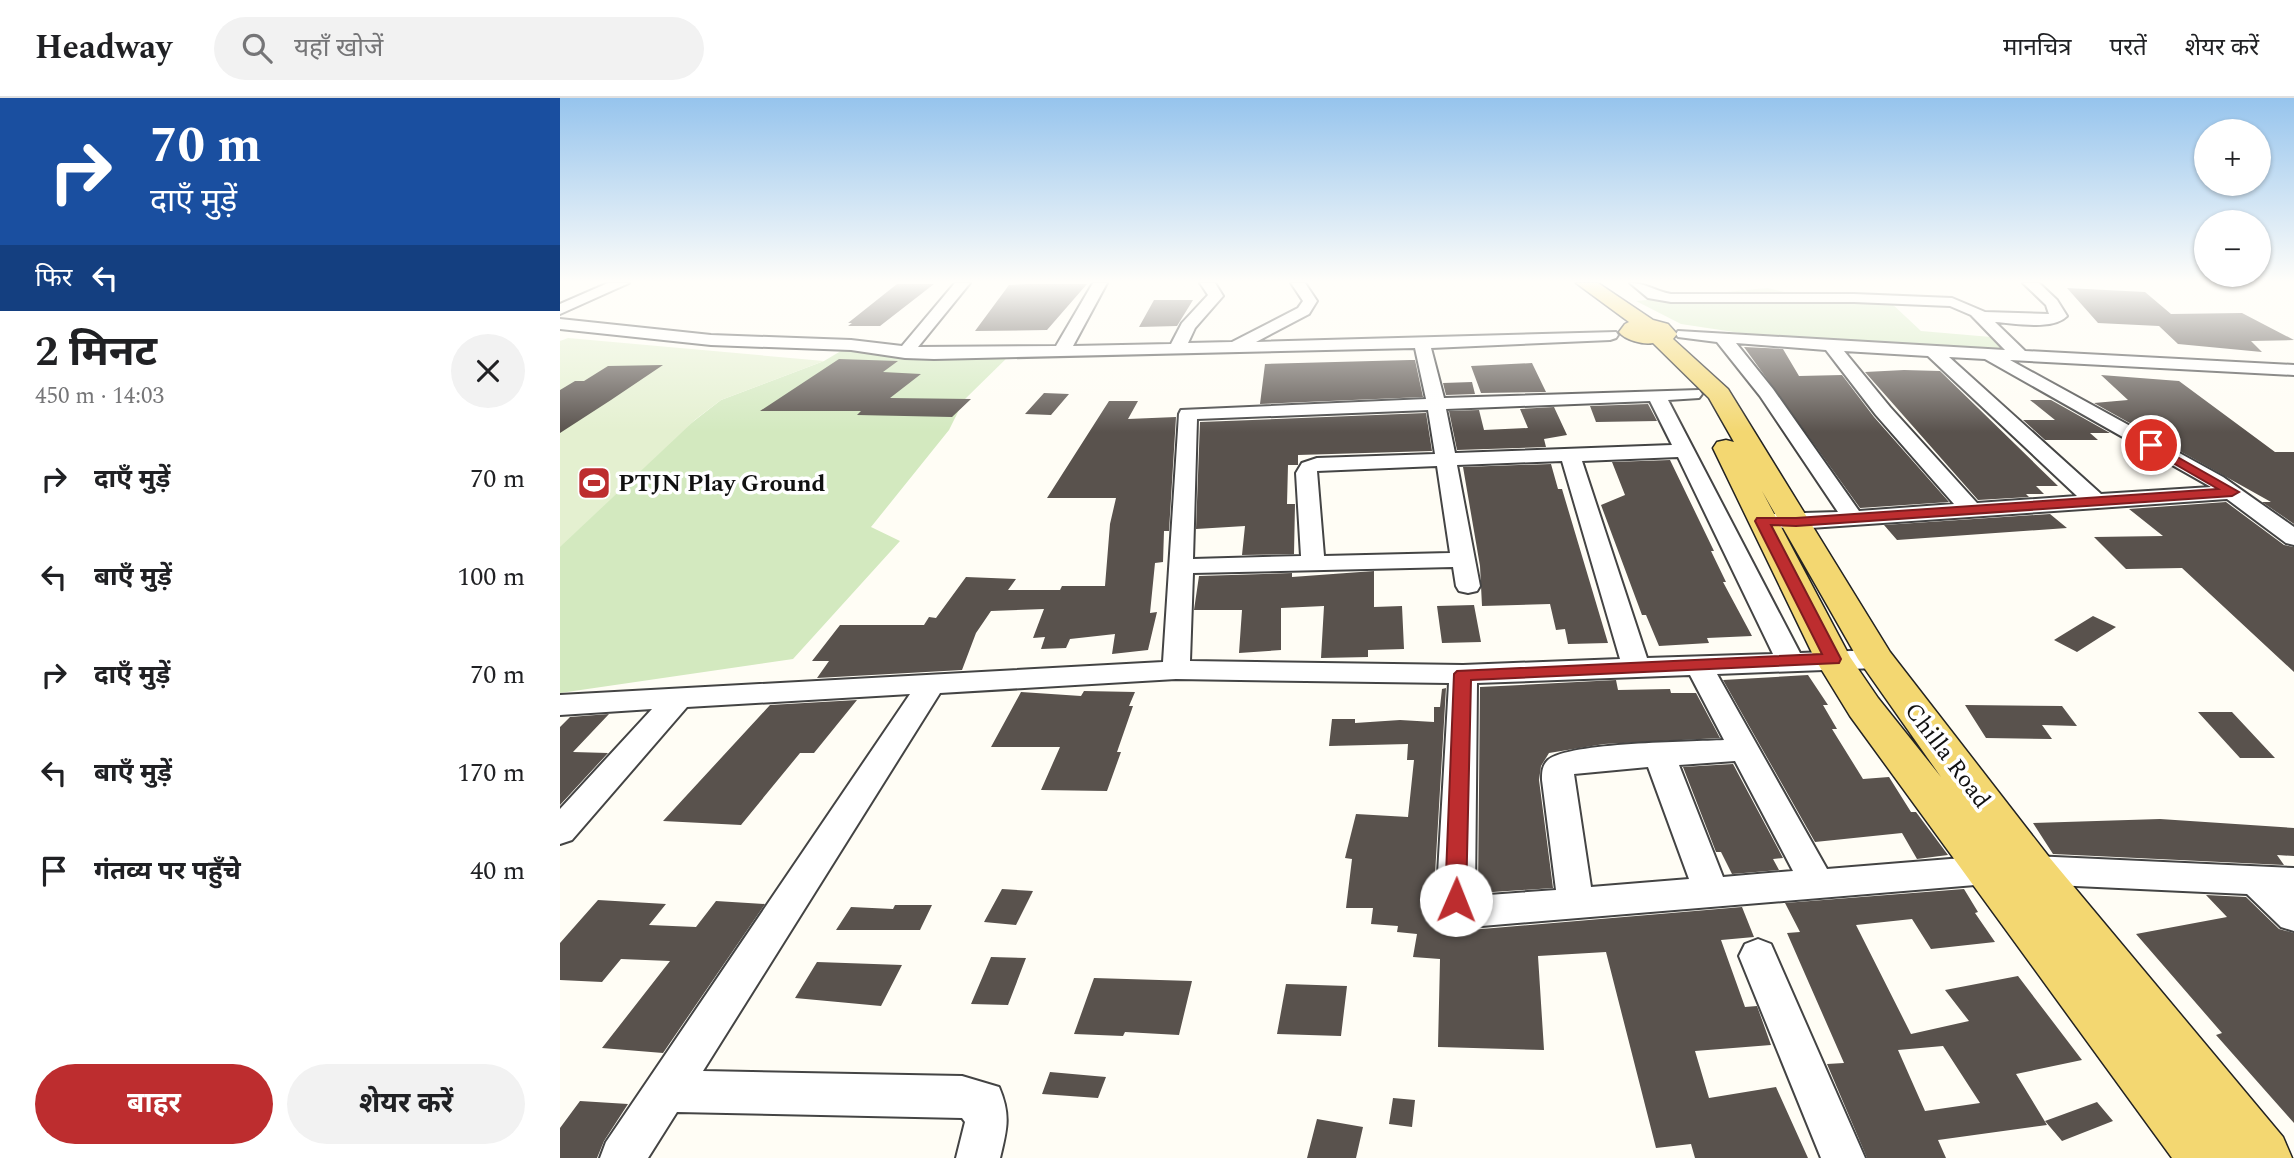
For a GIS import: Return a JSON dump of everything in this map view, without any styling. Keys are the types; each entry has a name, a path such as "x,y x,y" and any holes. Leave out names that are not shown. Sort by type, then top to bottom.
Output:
{"main road":[{"path":"1647,333 1671,365 1675,395 1710,418 1779,521 1833,659 1882,732 2208,1158"},
{"name":"Chilla Road","path":"1647,333 1719,394 1779,521 1876,659 2033,870 2262,1158"}],"street":[{"path":"640,332 711,340 851,345 905,353 1422,343 1647,333 2294,370"},
{"path":"905,353 922,332"},
{"path":"1061,352 1072,332"},
{"path":"1177,349 1185,332"},
{"path":"1231,348 1262,332"},
{"path":"1997,332 2020,355"},
{"path":"1723,338 1767,393 1853,518"},
{"path":"1422,343 1436,404 1461,560 1468,586"},
{"path":"1830,345 1883,411 1971,510"},
{"path":"1932,350 2095,502"},
{"path":"1984,353 2232,492 2294,538"},
{"path":"1176,670 1188,414 1675,395 1686,451 1791,662"},
{"path":"1313,563 1306,473 1308,467 1328,461 1686,451"},
{"path":"1570,455 1636,666"},
{"path":"1779,521 2232,492"},
{"path":"2261,512 2294,513"},
{"path":"1181,566 1461,560"},
{"path":"560,705 1176,670 1463,674 1876,659"},
{"path":"1698,664 1817,884"},
{"path":"1463,674 1456,900 1461,909 1470,912 1987,870"},
{"path":"622,1158 933,682"},
{"path":"560,831 679,698"},
{"path":"1576,903 1558,769 1571,761 1744,750"},
{"path":"1660,757 1711,892"},
{"path":"2033,870 2294,882"},
{"path":"2256,881 2294,916"},
{"path":"1758,956 1843,1158"},
{"path":"667,1091 962,1097 984,1102 988,1122 978,1158"}],"green space":[{"path":"1737,332 1938,332 1991,337 2030,352 1780,339"},
{"name":"PTJN Play Ground","path":"568,338 824,361 721,400 696,419 560,547 560,341"},
{"path":"851,345 1014,351 964,400 949,430 871,527 900,541 793,659 560,693 560,525 721,400 824,361"}],"building":[{"path":"2166,332 2279,332 2294,340 2251,341 2262,352 2178,344"},
{"path":"1744,347 1783,349 1799,376 1842,375 1874,417 1949,502 1860,508"},
{"path":"839,359 898,361 883,372 921,374 890,398 971,399 952,417 857,415 861,411 760,411"},
{"path":"1415,360 1423,397 1260,404 1265,364"},
{"path":"1532,363 1546,392 1481,393 1471,366"},
{"path":"663,365 560,433 560,390 575,381 584,381 608,366"},
{"path":"1940,371 2058,486 2036,486 2044,494 2026,494 2029,497 1978,500 1865,372"},
{"path":"2101,375 2179,381 2275,452 2294,452 2294,524 2262,502 2271,502 2094,403 2128,400"},
{"path":"1472,382 1475,394 1446,395 1443,383"},
{"path":"1044,393 1069,394 1051,415 1025,414"},
{"path":"2030,400 2051,400 2110,433 2090,433 2098,440 2045,440 2023,420 2055,420"},
{"path":"1109,401 1138,401 1128,419 1176,417 1169,531 1164,531 1163,562 1155,563 1150,613 1157,612 1148,650 1112,654 1115,634 1070,639 1066,648 1041,649 1045,637 1033,638 1044,609 991,611 976,633 962,670 817,678 829,661 812,661 840,625 924,625 929,617 936,618 966,577 1016,579 1008,590 1060,590 1062,586 1105,586 1110,524 1116,498 1047,498"},
{"path":"1648,404 1657,421 1596,422 1590,406"},
{"path":"1554,407 1567,435 1544,439 1546,447 1457,450 1449,411 1479,410 1484,430 1528,428 1520,409"},
{"path":"1426,413 1432,451 1298,455 1298,465 1288,465 1287,504 1295,504 1294,554 1242,555 1245,526 1196,529 1200,422"},
{"path":"1670,460 1714,551 1711,551 1726,582 1723,582 1752,636 1707,638 1709,643 1659,646 1646,615 1642,615 1601,505 1625,495 1612,462"},
{"path":"1551,464 1558,489 1562,489 1608,643 1568,644 1565,629 1556,630 1550,604 1482,606 1480,566 1463,467"},
{"path":"2226,502 2284,545 2294,547 2294,672 2182,568 2126,569 2094,537 2163,536 2129,509"},
{"path":"2050,514 2067,528 1897,540 1884,525"},
{"path":"1374,571 1374,607 1402,606 1404,649 1368,650 1368,657 1321,658 1324,606 1281,608 1281,650 1239,653 1242,610 1194,610 1199,576 1292,573 1292,577"},
{"path":"1474,605 1481,642 1442,643 1437,606"},
{"path":"2093,616 2116,627 2077,652 2054,640"},
{"path":"1808,675 1828,705 1823,705 1837,729 1832,729 1863,779 1889,777 1911,812 1916,812 1948,855 1917,859 1902,833 1815,842 1723,680"},
{"path":"1616,680 1618,690 1670,689 1671,693 1696,693 1720,738 1604,744 1549,753 1541,766 1539,780 1553,888 1478,893 1480,687"},
{"path":"1446,688 1434,891 1446,921 1470,930 1742,907 1754,937 1721,940 1745,1007 1757,1006 1771,1045 1695,1051 1709,1098 1776,1087 1808,1158 1695,1158 1691,1144 1656,1148 1606,952 1538,956 1544,1050 1438,1047 1440,959 1413,957 1417,934 1397,932 1398,926 1371,924 1373,908 1346,908 1352,859 1345,858 1356,814 1408,817 1414,760 1407,760 1408,744 1329,746 1332,719 1355,719 1355,723 1400,720 1434,722 1434,707 1440,707 1442,689"},
{"path":"1084,691 1135,692 1129,706 1133,706 1117,752 1121,752 1107,791 1041,790 1060,747 991,747 1021,692 1081,696"},
{"path":"857,700 814,753 800,753 741,825 663,821 770,705"},
{"path":"1965,705 2062,706 2077,726 2042,725 2052,739 1986,738"},
{"path":"2198,712 2232,712 2275,758 2240,758"},
{"path":"609,714 573,752 608,753 560,805 560,727 570,717"},
{"path":"1733,764 1783,858 1773,859 1779,870 1732,874 1721,852 1716,852 1683,767"},
{"path":"2160,819 2294,828 2294,856 2277,855 2284,865 2053,854 2033,823"},
{"path":"1002,889 1033,891 1016,925 984,922"},
{"path":"1964,889 1978,912 1975,913 1995,942 1931,949 1912,919 1856,925 1911,1034 1969,1021 1945,990 2018,976 2082,1060 2016,1074 2047,1125 1938,1140 1946,1158 1867,1158 1827,1064 1844,1063 1787,933 1800,932 1785,903","holes":["1943,1046 1980,1103 1925,1111 1898,1050"]},
{"path":"2206,895 2246,897 2279,929 2294,933 2294,1123 2216,1035 2222,1033 2136,934 2227,917"},
{"path":"598,900 666,904 649,925 696,927 716,901 765,904 663,1053 602,1048 670,961 621,959 602,982 560,980 560,943"},
{"path":"895,905 932,905 920,930 836,930 851,907 893,909"},
{"path":"991,957 1026,958 1008,1005 971,1004"},
{"path":"817,962 902,965 881,1006 795,998"},
{"path":"1094,978 1192,981 1179,1035 1125,1032 1123,1036 1074,1034"},
{"path":"1286,984 1347,986 1341,1036 1277,1034"},
{"path":"1050,1072 1106,1077 1098,1098 1042,1094"},
{"path":"1393,1098 1415,1100 1412,1127 1389,1124"},
{"path":"580,1101 628,1104 604,1141 597,1158 560,1158 560,1128"},
{"path":"2097,1102 2113,1121 2062,1141 2045,1121"},
{"path":"1317,1119 1363,1127 1356,1158 1307,1158"}],"place":[{"name":"PTJN Play Ground","path":"594,483"}],"route":[{"path":"1456,900 1463,674 1833,659 1762,521 1796,522 2232,492 2151,445"}]}
